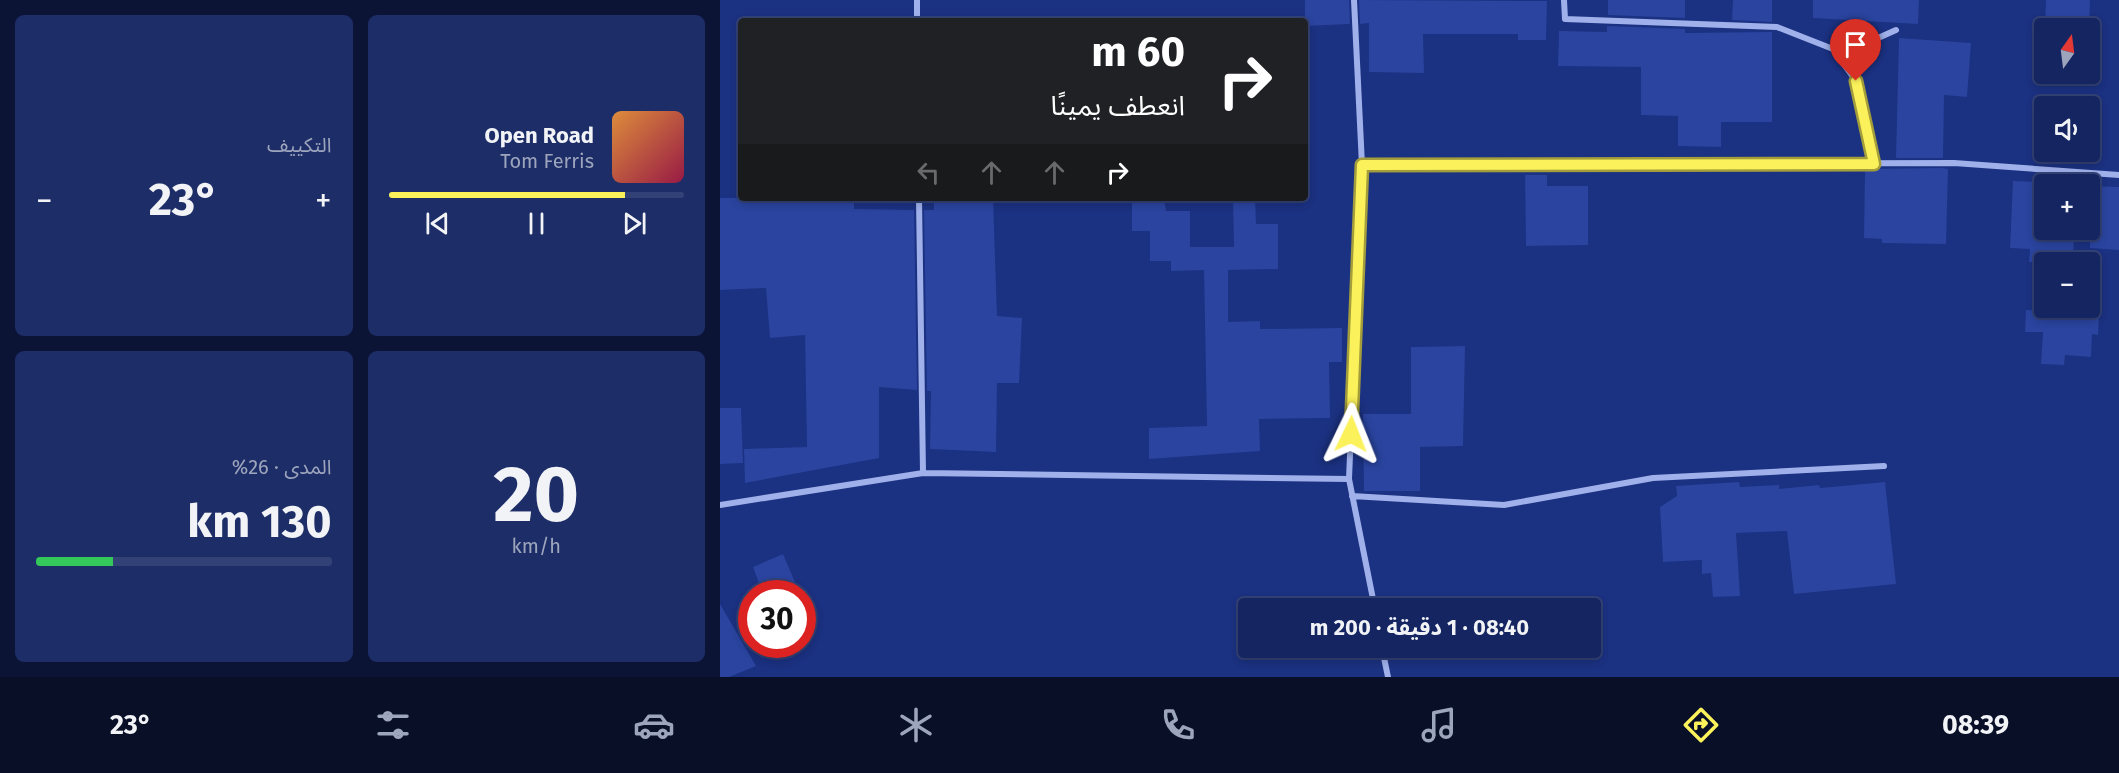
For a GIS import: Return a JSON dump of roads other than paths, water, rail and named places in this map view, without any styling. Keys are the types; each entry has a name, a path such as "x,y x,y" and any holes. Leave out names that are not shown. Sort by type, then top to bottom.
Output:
{"street":[{"path":"916,0 917,18"},
{"path":"1354,0 1362,165 1349,479 1373,598"},
{"path":"1564,0 1565,19 1777,27 1833,49 1867,43 1896,30"},
{"path":"1833,49 1856,81 1874,164"},
{"path":"1362,165 1954,163 2119,175"},
{"path":"919,201 923,473"},
{"path":"1352,496 1504,505 1653,478 1884,466"},
{"path":"720,505 923,473 1349,479"},
{"path":"1384,658 1388,677"}]}
